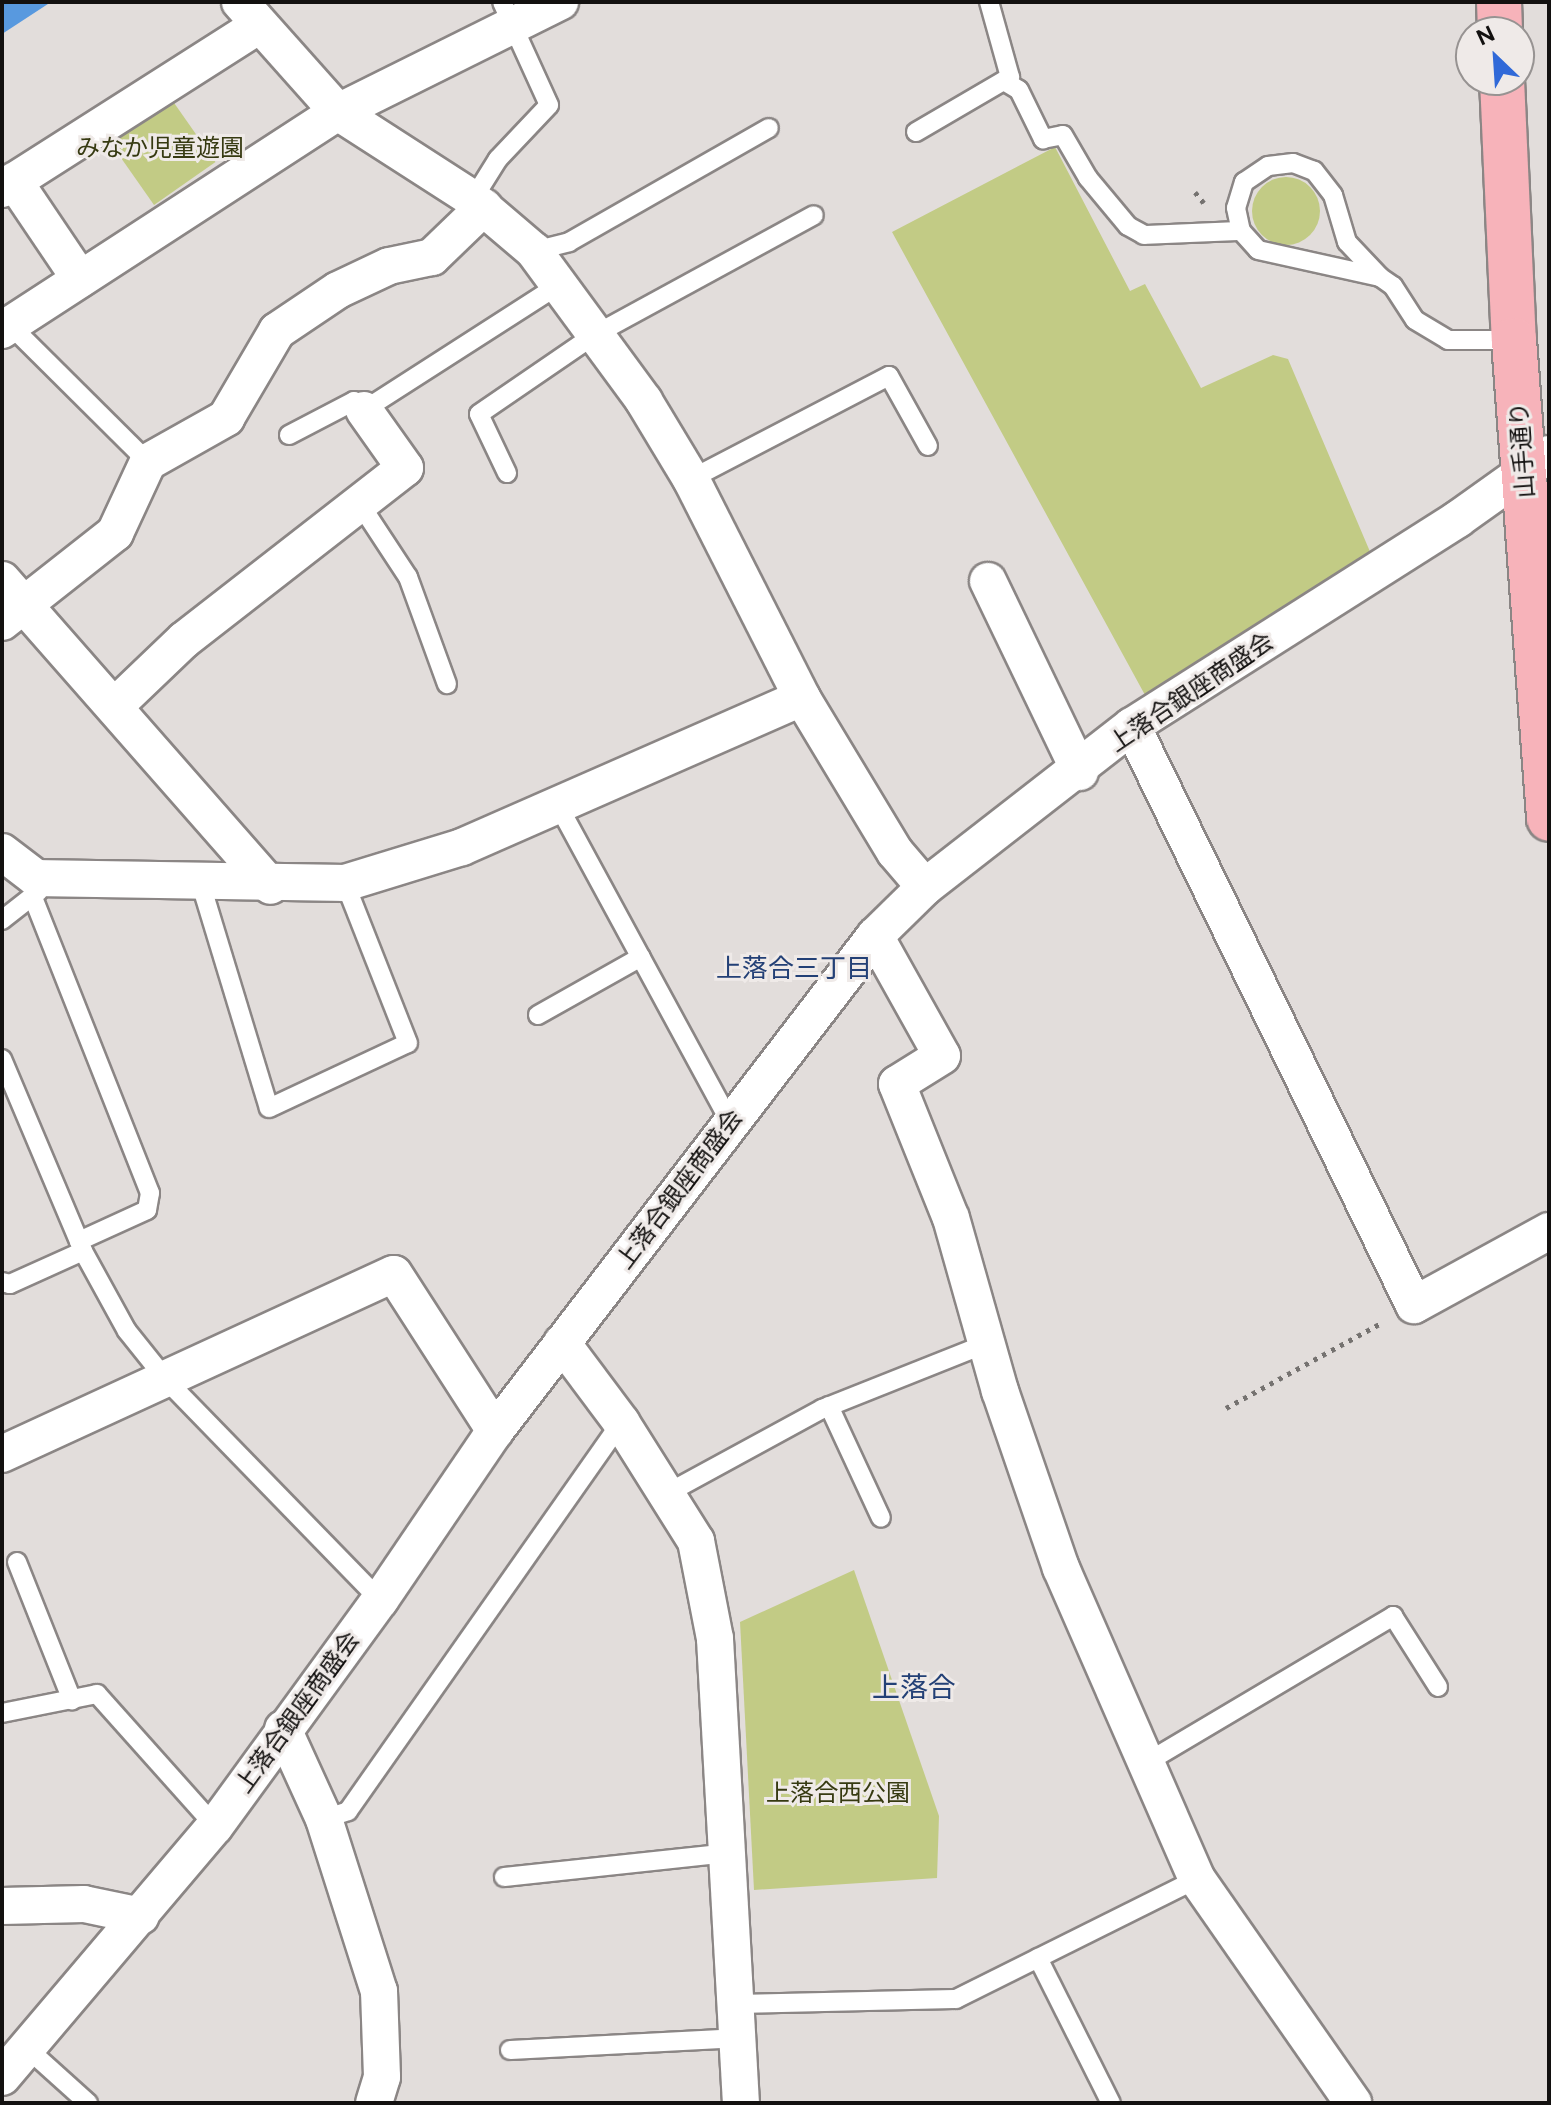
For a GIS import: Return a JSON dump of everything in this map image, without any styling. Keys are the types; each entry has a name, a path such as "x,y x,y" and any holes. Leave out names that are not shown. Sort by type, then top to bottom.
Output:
{"main road":[{"name":"山手通り","path":"1503,96 1514,340 1536,464 1549,819"}],"street":[{"path":"6,328 338,112 509,14 560,2"},
{"path":"80,279 8,185 250,13 338,112 479,203 534,251 596,334 691,479 802,698 889,842 925,887"},
{"path":"271,886 116,705 10,602 115,533 148,462 226,418 277,331 338,290 389,266 432,257 479,203"},
{"path":"116,705 184,640 405,468 364,410"},
{"name":"上落合銀座商盛会","path":"2,2077 215,1826 380,1600 495,1431 875,936 925,887 1080,772 1132,726 1536,464"},
{"path":"988,581 1080,772"},
{"path":"2,852 37,889 199,878 271,886 345,883 462,847 802,698"},
{"path":"1132,726 1414,1305 1549,1231"},
{"path":"875,936 942,1056 897,1084 951,1218 1061,1568 1144,1764 1197,1879 1353,2103"},
{"path":"2,1454 167,1381 394,1274 495,1431"},
{"path":"562,1343 621,1422 696,1541 709,1601 728,1853 741,2103"},
{"path":"283,1729 324,1819 379,1991 382,2077 374,2103"},
{"path":"2,1906 84,1904 141,1916"}],"lane":[{"path":"916,132 1010,77 989,2"},
{"path":"479,203 498,159 549,105 509,14"},
{"path":"1004,81 1019,90 1043,139 1063,135 1088,178 1128,226 1144,235 1241,231"},
{"path":"534,251 569,242 769,128"},
{"path":"1380,277 1276,257 1258,250 1241,231 1236,208 1244,182 1268,166 1293,163 1314,171 1333,195 1347,242 1380,277 1393,286 1415,320 1448,340 1514,340"},
{"path":"507,473 479,414 596,334 814,215"},
{"path":"289,435 354,401 364,410 559,285"},
{"path":"6,328 148,462"},
{"path":"691,479 889,376 928,446"},
{"path":"360,504 408,577 447,684"},
{"path":"558,805 730,1122"},
{"path":"199,878 269,1108 408,1043 345,883"},
{"path":"2,920 37,889 150,1193 147,1210 10,1284 2,1282"},
{"path":"538,1015 641,957"},
{"path":"2,1059 81,1246 127,1331 167,1381 380,1600"},
{"path":"666,1494 829,1406 988,1343"},
{"path":"829,1406 881,1518"},
{"path":"324,1819 348,1811 621,1422"},
{"path":"17,1562 72,1700"},
{"path":"1144,1764 1393,1616 1438,1687"},
{"path":"2,1713 97,1694 215,1826"},
{"path":"504,1877 728,1853"},
{"path":"510,2050 736,2021 956,1999 1197,1879"},
{"path":"1038,1958 1111,2103"},
{"path":"28,2049 88,2103"}],"path":[{"path":"1226,1408 1414,1305"}],"green space":[{"name":"みなか児童遊園","path":"165,90 215,162 154,205 104,133"},
{"path":"1055,147 1130,291 1145,284 1201,388 1273,355 1288,359 1371,554 1145,695 892,232"},
{"path":"1279,177 1293,177 1305,182 1315,192 1320,211 1315,230 1305,240 1293,245 1279,245 1267,240 1257,230 1252,218 1252,204 1257,192 1267,182"},
{"name":"上落合西公園","path":"854,1570 939,1816 937,1878 754,1890 740,1622"}],"water":[{"path":"2,2 51,2 2,34"}],"district":[{"name":"上落合三丁目","path":"794,969"},
{"name":"上落合","path":"914,1687"}]}
